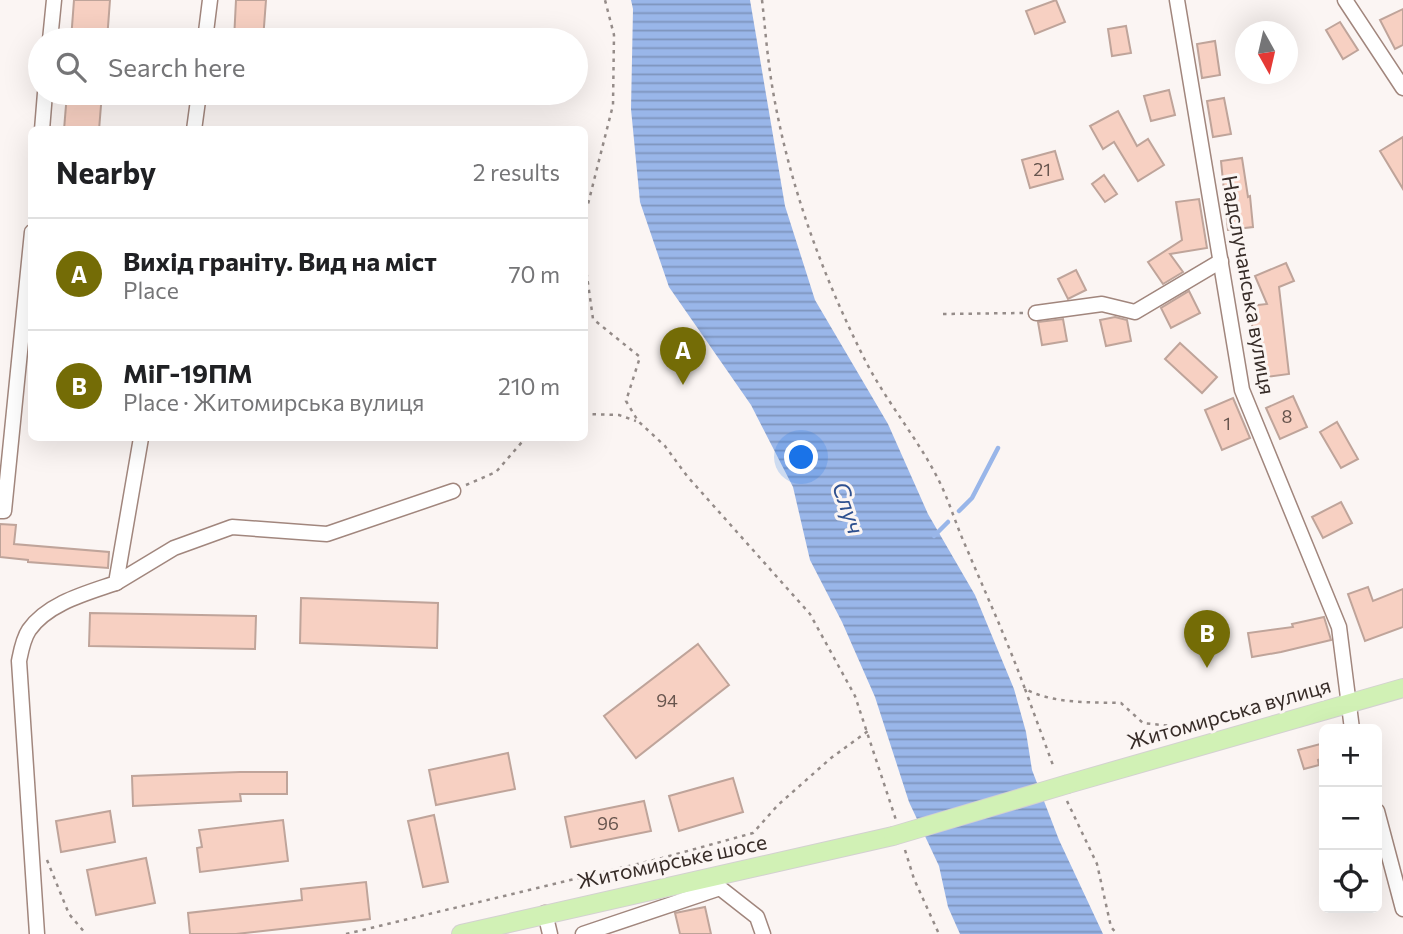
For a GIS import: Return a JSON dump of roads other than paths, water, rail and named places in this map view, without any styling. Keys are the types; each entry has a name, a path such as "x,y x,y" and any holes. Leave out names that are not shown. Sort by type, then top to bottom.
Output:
{"main road":[{"name":"Житомирська вулиця","path":"897,833 1065,788 1403,688"},
{"name":"Житомирське шосе","path":"461,934 897,833"}],"street":[{"path":"51,28 54,0"},
{"path":"206,28 210,0"},
{"name":"Надслучанська вулиця","path":"1177,0 1242,390 1339,627 1351,724"},
{"path":"1345,0 1403,88"},
{"path":"42,126 44,105"},
{"path":"195,126 197,105"},
{"path":"1036,313 1102,304 1136,312 1221,261"},
{"path":"0,511 4,511 28,272"},
{"path":"116,583 140,441"},
{"path":"37,934 19,661 29,630 48,613 76,598 116,583 174,548 232,527 327,534 453,491"},
{"path":"1382,830 1403,909"},
{"path":"583,934 720,888 757,917 763,934"},
{"path":"545,914 550,934"}],"water":[{"name":"Случ","path":"631,0 750,0 785,206 815,300 888,424 928,514 975,595 1014,689 1026,732 1032,770 1059,840 1103,934 960,934 948,907 939,866 909,802 875,697 842,622 810,560 793,487 751,405 669,287 640,202 631,109"}],"waterway":[{"path":"959,511 972,498 998,448"},
{"path":"934,536 948,522"}],"place":[{"name":"Вихід граніту. Вид на міст","path":"683,385"},
{"name":"МіГ-19ПМ","path":"1207,668"}]}
